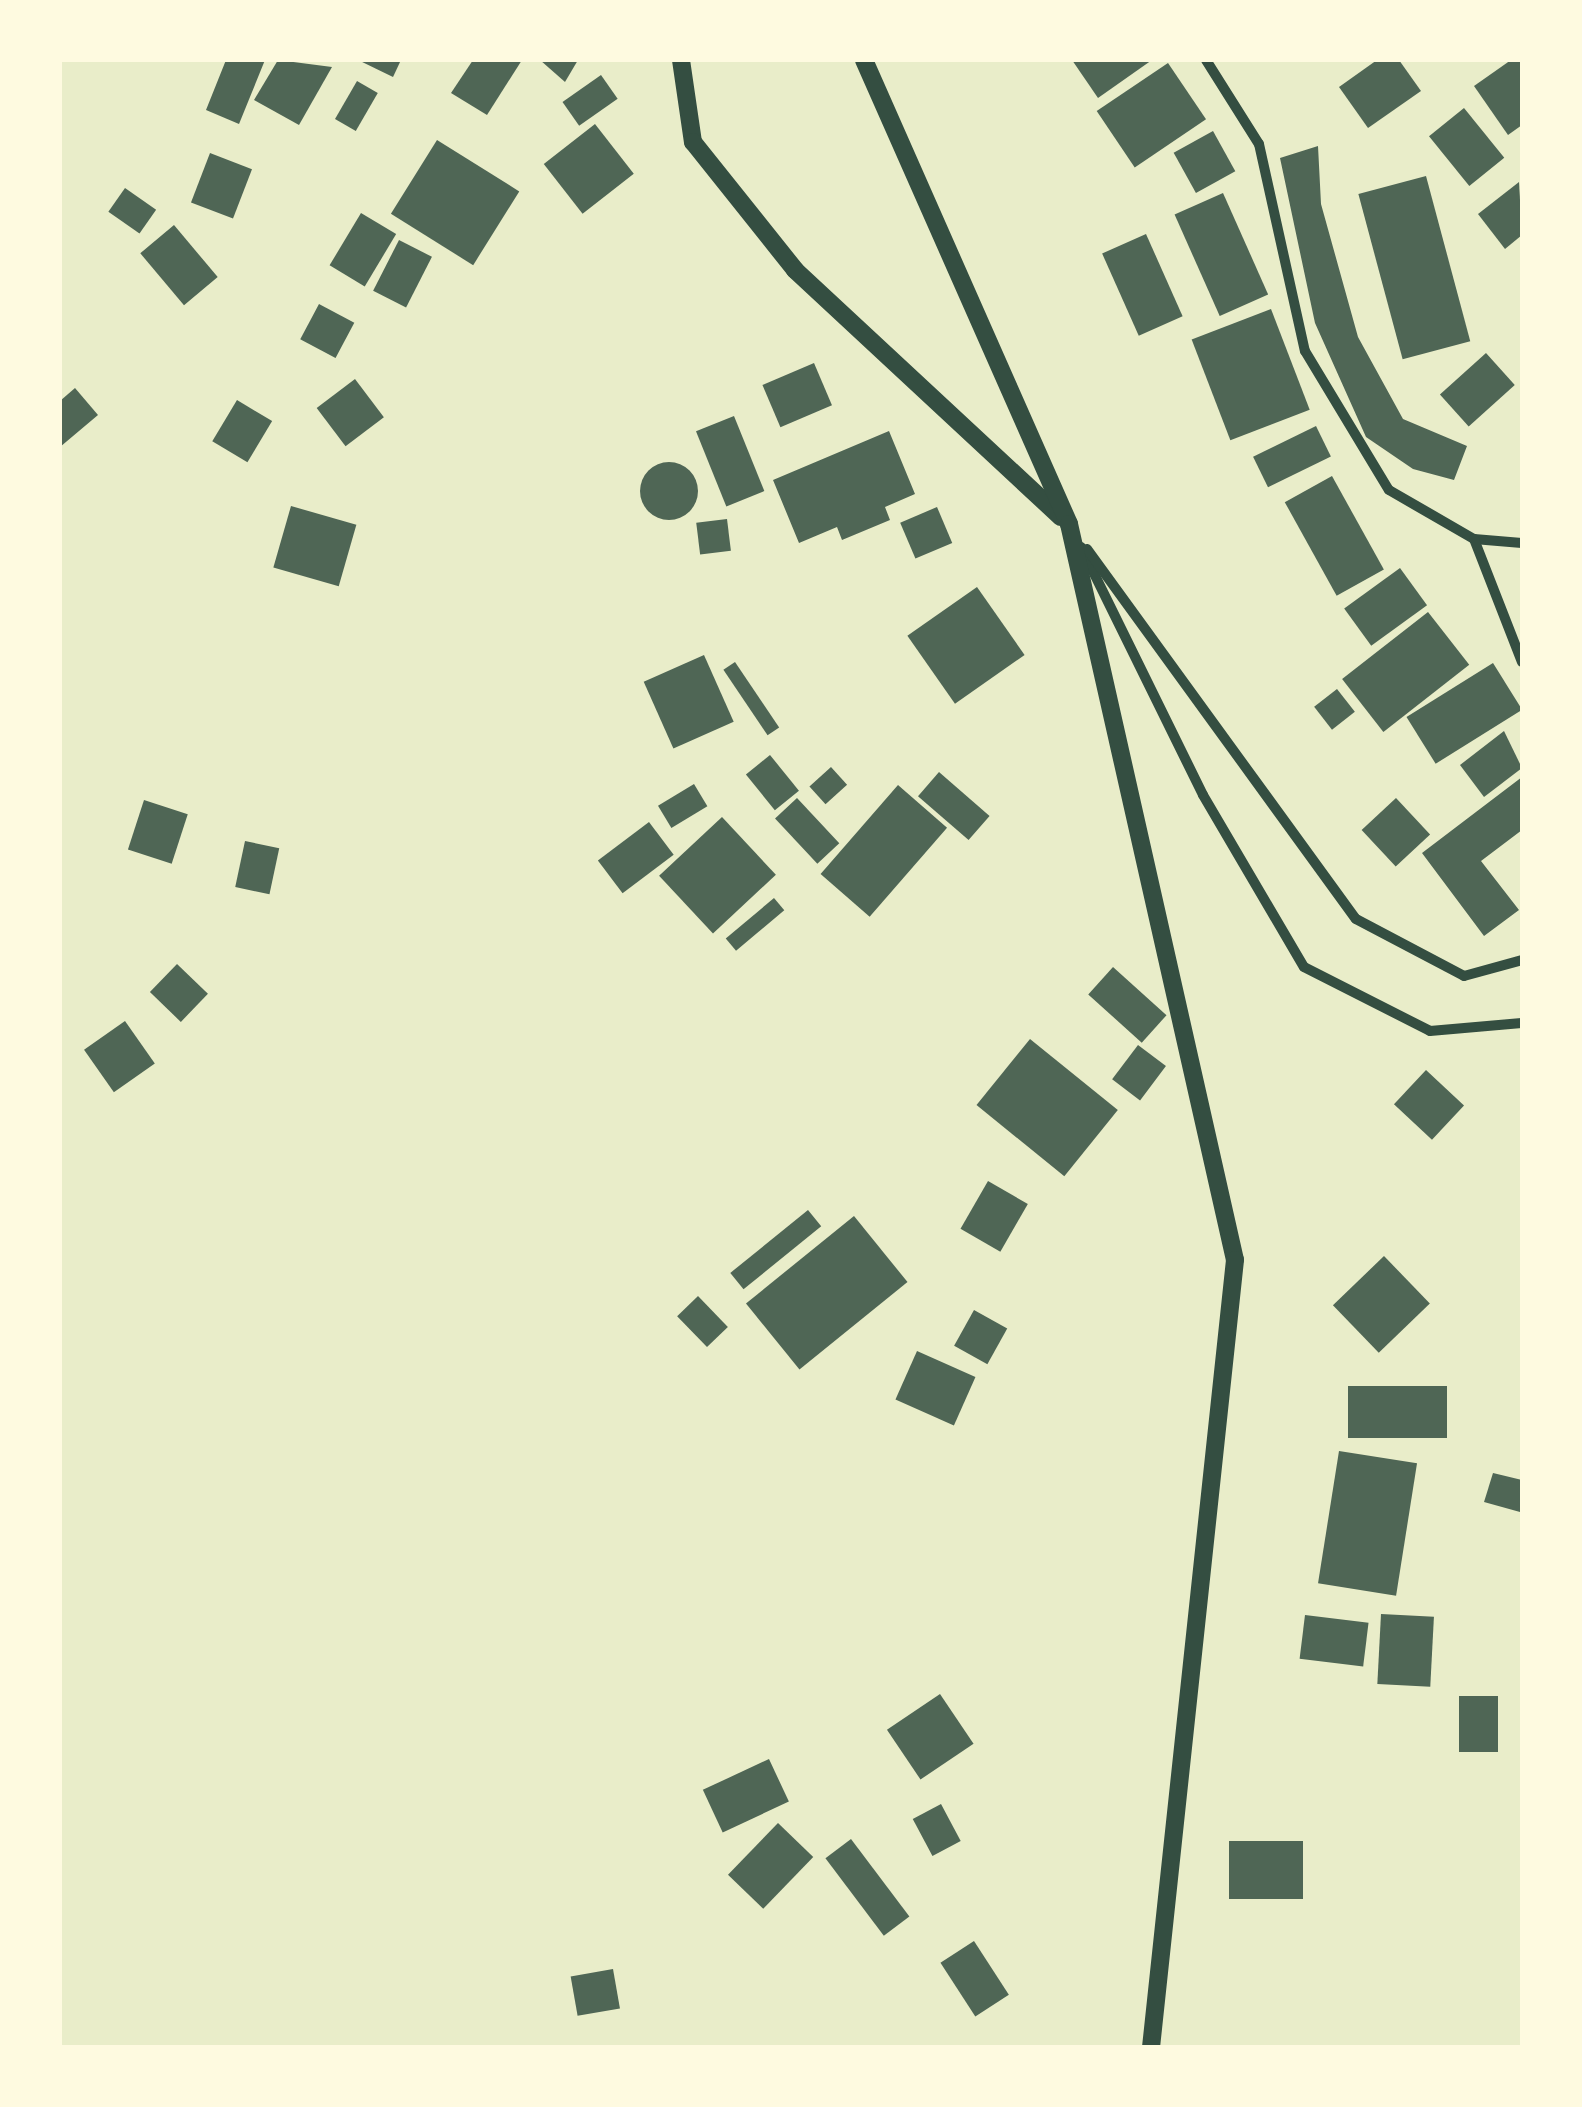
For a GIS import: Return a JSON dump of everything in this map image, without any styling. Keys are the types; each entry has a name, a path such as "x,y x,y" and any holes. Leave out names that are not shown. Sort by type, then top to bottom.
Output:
{"street":[{"path":"681,60 693,142 795,270 1069,524 1356,920 1464,976 1522,960"},
{"path":"864,60 1069,524 1203,795 1304,967 1430,1031 1522,1023"},
{"path":"1206,60 1259,144 1305,351 1389,490 1474,538 1522,543"},
{"path":"1069,524 1235,1260 1151,2047"},
{"path":"1474,538 1522,662"}],"building":[{"path":"226,60 265,60 239,124 206,110"},
{"path":"278,60 332,67 299,125 254,100"},
{"path":"358,60 401,60 393,77"},
{"path":"473,60 522,60 487,115 451,93"},
{"path":"540,60 578,60 565,82"},
{"path":"1072,60 1152,60 1098,98"},
{"path":"1377,60 1399,60 1421,91 1368,128 1339,87"},
{"path":"1511,60 1522,60 1522,125 1508,135 1474,86"},
{"path":"1168,63 1206,119 1135,167 1097,111"},
{"path":"601,75 618,99 579,126 562,102"},
{"path":"357,81 378,93 356,131 335,119"},
{"path":"1464,108 1504,158 1469,186 1429,136"},
{"path":"595,124 634,174 583,214 544,164"},
{"path":"1213,131 1235,171 1196,193 1174,153"},
{"path":"437,140 519,191 473,265 391,214"},
{"path":"1318,146 1321,204 1358,337 1403,419 1467,446 1454,480 1413,469 1366,437 1315,323 1280,158"},
{"path":"210,153 252,169 233,219 191,202"},
{"path":"1426,176 1470,341 1403,359 1358,194"},
{"path":"1519,182 1522,235 1505,249 1478,214"},
{"path":"125,188 156,210 139,234 108,212"},
{"path":"1223,193 1268,294 1220,316 1175,215"},
{"path":"361,213 396,234 365,286 330,265"},
{"path":"174,225 218,277 184,305 140,253"},
{"path":"1146,234 1183,316 1139,336 1102,254"},
{"path":"399,240 432,257 406,308 373,291"},
{"path":"319,304 354,323 336,358 300,339"},
{"path":"1271,309 1310,410 1230,440 1192,339"},
{"path":"1486,353 1515,385 1469,426 1440,394"},
{"path":"814,363 832,405 780,427 762,385"},
{"path":"355,379 384,417 346,446 317,408"},
{"path":"75,388 98,415 60,447 60,401"},
{"path":"237,400 272,421 247,462 212,441"},
{"path":"734,416 764,491 726,506 696,431"},
{"path":"1316,426 1331,457 1268,487 1253,457"},
{"path":"889,431 915,494 885,507 890,520 842,540 837,527 799,543 773,480"},
{"path":"669,462 690,470 698,491 690,512 669,520 648,512 640,491 648,470"},
{"path":"1332,476 1384,570 1337,596 1285,502"},
{"path":"291,506 356,525 339,586 273,568"},
{"path":"937,507 952,543 915,559 900,523"},
{"path":"727,519 731,551 700,555 696,523"},
{"path":"1400,568 1427,605 1371,646 1344,609"},
{"path":"977,587 1025,655 955,704 907,636"},
{"path":"1428,612 1469,665 1383,732 1342,679"},
{"path":"704,655 734,722 673,749 644,682"},
{"path":"735,662 779,727 768,735 723,670"},
{"path":"1493,663 1522,710 1436,764 1406,717"},
{"path":"1337,689 1355,712 1332,730 1314,707"},
{"path":"1504,731 1522,768 1484,797 1460,765"},
{"path":"770,755 799,791 775,810 746,775"},
{"path":"831,767 847,785 826,804 809,786"},
{"path":"939,772 990,816 969,840 918,796"},
{"path":"1522,777 1522,830 1481,861 1519,910 1484,936 1422,853"},
{"path":"694,784 707,806 671,828 658,806"},
{"path":"898,785 947,828 870,917 821,874"},
{"path":"797,798 839,843 817,864 775,818"},
{"path":"1396,798 1430,835 1396,867 1362,830"},
{"path":"144,800 188,814 172,864 128,849"},
{"path":"722,817 776,875 713,933 659,876"},
{"path":"649,822 674,855 623,893 598,861"},
{"path":"245,841 279,848 269,894 235,887"},
{"path":"774,898 784,910 736,951 726,938"},
{"path":"177,964 208,994 181,1022 150,992"},
{"path":"1113,967 1167,1015 1142,1043 1088,994"},
{"path":"125,1021 155,1064 114,1092 84,1050"},
{"path":"1030,1039 1118,1110 1064,1176 977,1105"},
{"path":"1138,1045 1166,1066 1140,1100 1112,1079"},
{"path":"1426,1070 1464,1105 1432,1140 1394,1104"},
{"path":"988,1181 1028,1204 1000,1252 960,1229"},
{"path":"808,1210 821,1226 744,1289 730,1273"},
{"path":"854,1216 907,1282 799,1370 746,1303"},
{"path":"1384,1256 1430,1303 1379,1353 1333,1305"},
{"path":"698,1296 728,1327 707,1347 677,1316"},
{"path":"974,1310 1007,1328 987,1364 954,1346"},
{"path":"917,1351 975,1377 954,1425 895,1399"},
{"path":"1348,1386 1447,1386 1447,1438 1348,1438"},
{"path":"1339,1451 1417,1463 1396,1596 1318,1583"},
{"path":"1493,1473 1522,1480 1520,1512 1484,1502"},
{"path":"1381,1614 1434,1617 1430,1687 1377,1684"},
{"path":"1305,1615 1369,1623 1363,1666 1300,1659"},
{"path":"940,1694 974,1744 920,1780 887,1730"},
{"path":"1459,1696 1498,1696 1498,1752 1459,1752"},
{"path":"769,1759 789,1802 723,1832 703,1790"},
{"path":"941,1804 961,1841 932,1856 913,1819"},
{"path":"778,1823 813,1857 763,1909 728,1875"},
{"path":"851,1839 909,1916 884,1936 825,1858"},
{"path":"1229,1841 1303,1841 1303,1899 1229,1899"},
{"path":"974,1941 1009,1995 975,2016 940,1963"},
{"path":"613,1969 620,2008 578,2016 571,1976"}]}
